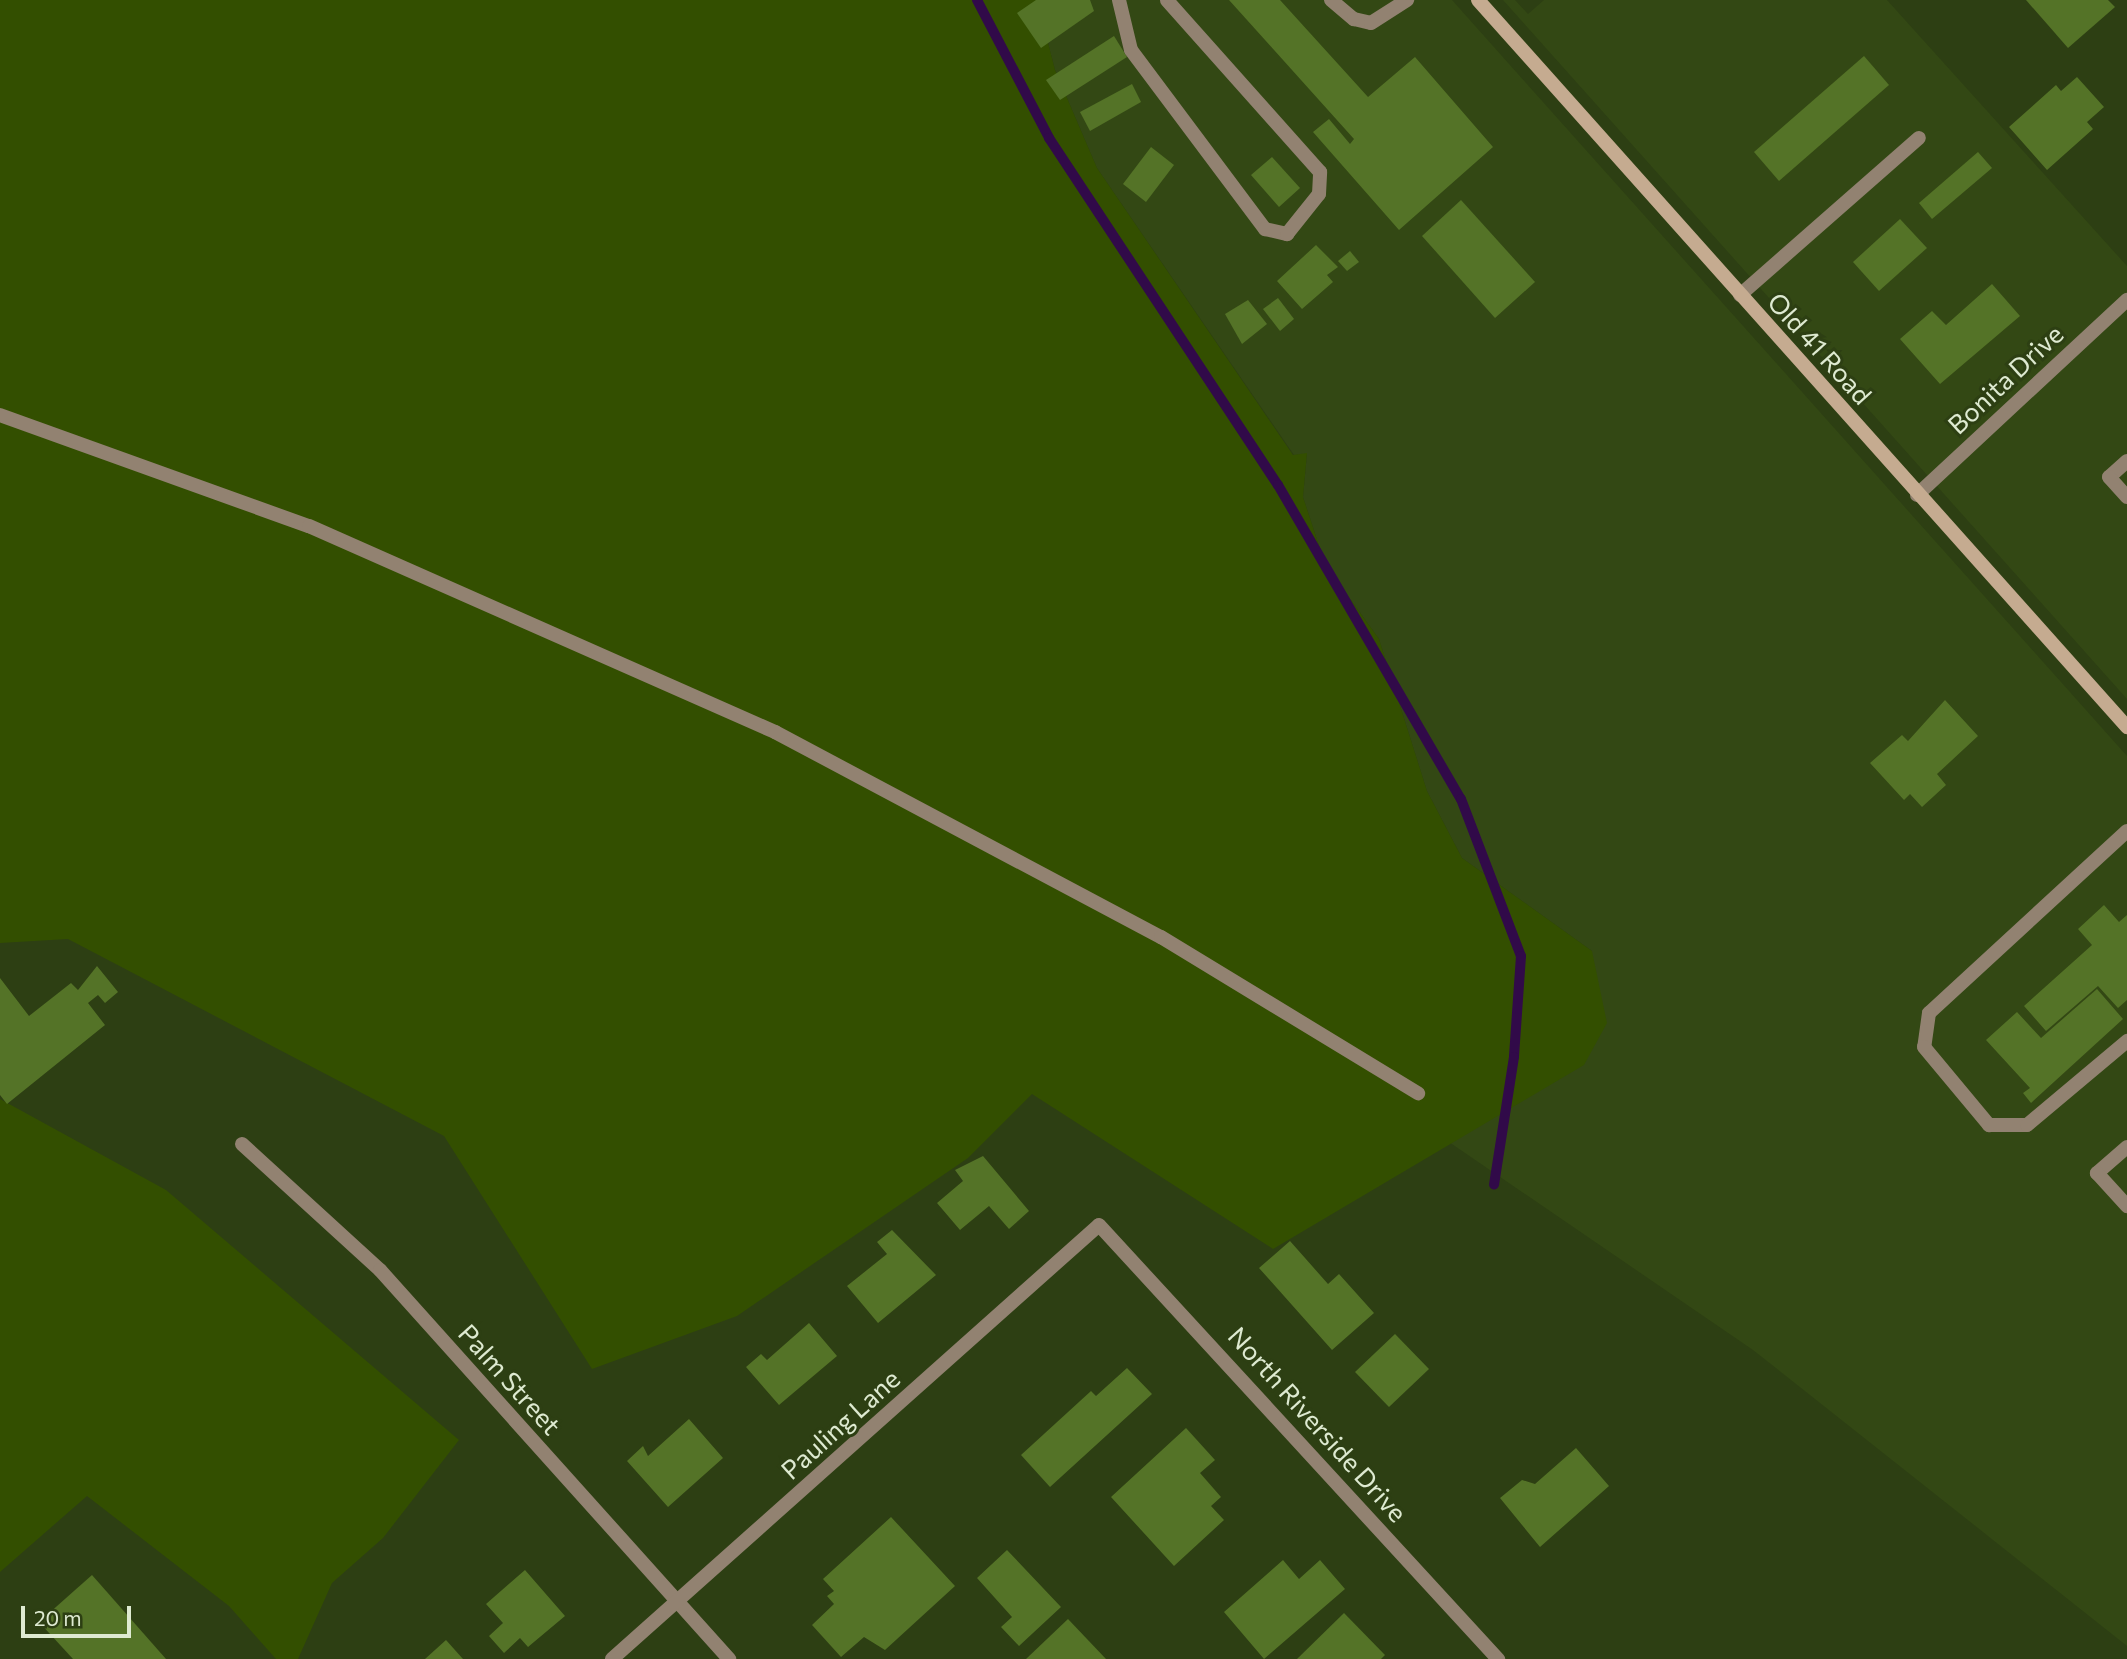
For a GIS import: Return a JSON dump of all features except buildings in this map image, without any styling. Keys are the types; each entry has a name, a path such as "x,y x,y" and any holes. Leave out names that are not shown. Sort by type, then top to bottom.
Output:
{"street":[{"path":"1119,0 1131,50 1265,229 1287,234 1320,194 1320,172 1167,0"},
{"path":"1331,0 1354,19 1371,23 1407,0"},
{"name":"Old 41 Road","path":"1478,0 1917,495 2127,727"},
{"path":"1740,295 1919,138"},
{"name":"Bonita Drive","path":"1917,495 2127,300"},
{"path":"0,415 309,526 775,732 1160,937 1418,1093"},
{"path":"2127,461 2109,477 2127,497"},
{"path":"2127,831 1929,1013 1924,1047 1989,1125 2027,1125 2127,1041"},
{"name":"Palm Street","path":"242,1144 380,1270 729,1659"},
{"path":"2127,1147 2098,1173 2127,1206"},
{"name":"Pauling Lane","path":"612,1659 1100,1225"},
{"name":"North Riverside Drive","path":"1100,1225 1498,1659"}],"shaded area":[{"path":"0,0 1037,0 1055,70 1097,168 1293,455 1307,453 1303,497 1325,564 1379,639 1427,791 1462,858 1592,951 1607,1023 1584,1065 1273,1249 1032,1094 968,1158 737,1316 592,1369 444,1136 68,939 0,943"},
{"path":"1037,0 1452,0 2127,756 2127,1646 1753,1350 1449,1142 1478,1124 1592,951 1462,858 1427,791 1379,639 1325,564 1303,497 1307,454 1294,455 1097,168 1055,70"},
{"path":"1503,0 1515,0 1528,14 1544,0 1887,0 2127,266 2127,699"},
{"path":"0,1099 166,1190 459,1440 383,1538 332,1583 298,1659 276,1659 229,1606 87,1496 0,1572"}],"waterway":[{"path":"977,0 1049,138 1278,485 1461,799 1521,956 1514,1057 1494,1184"}]}
